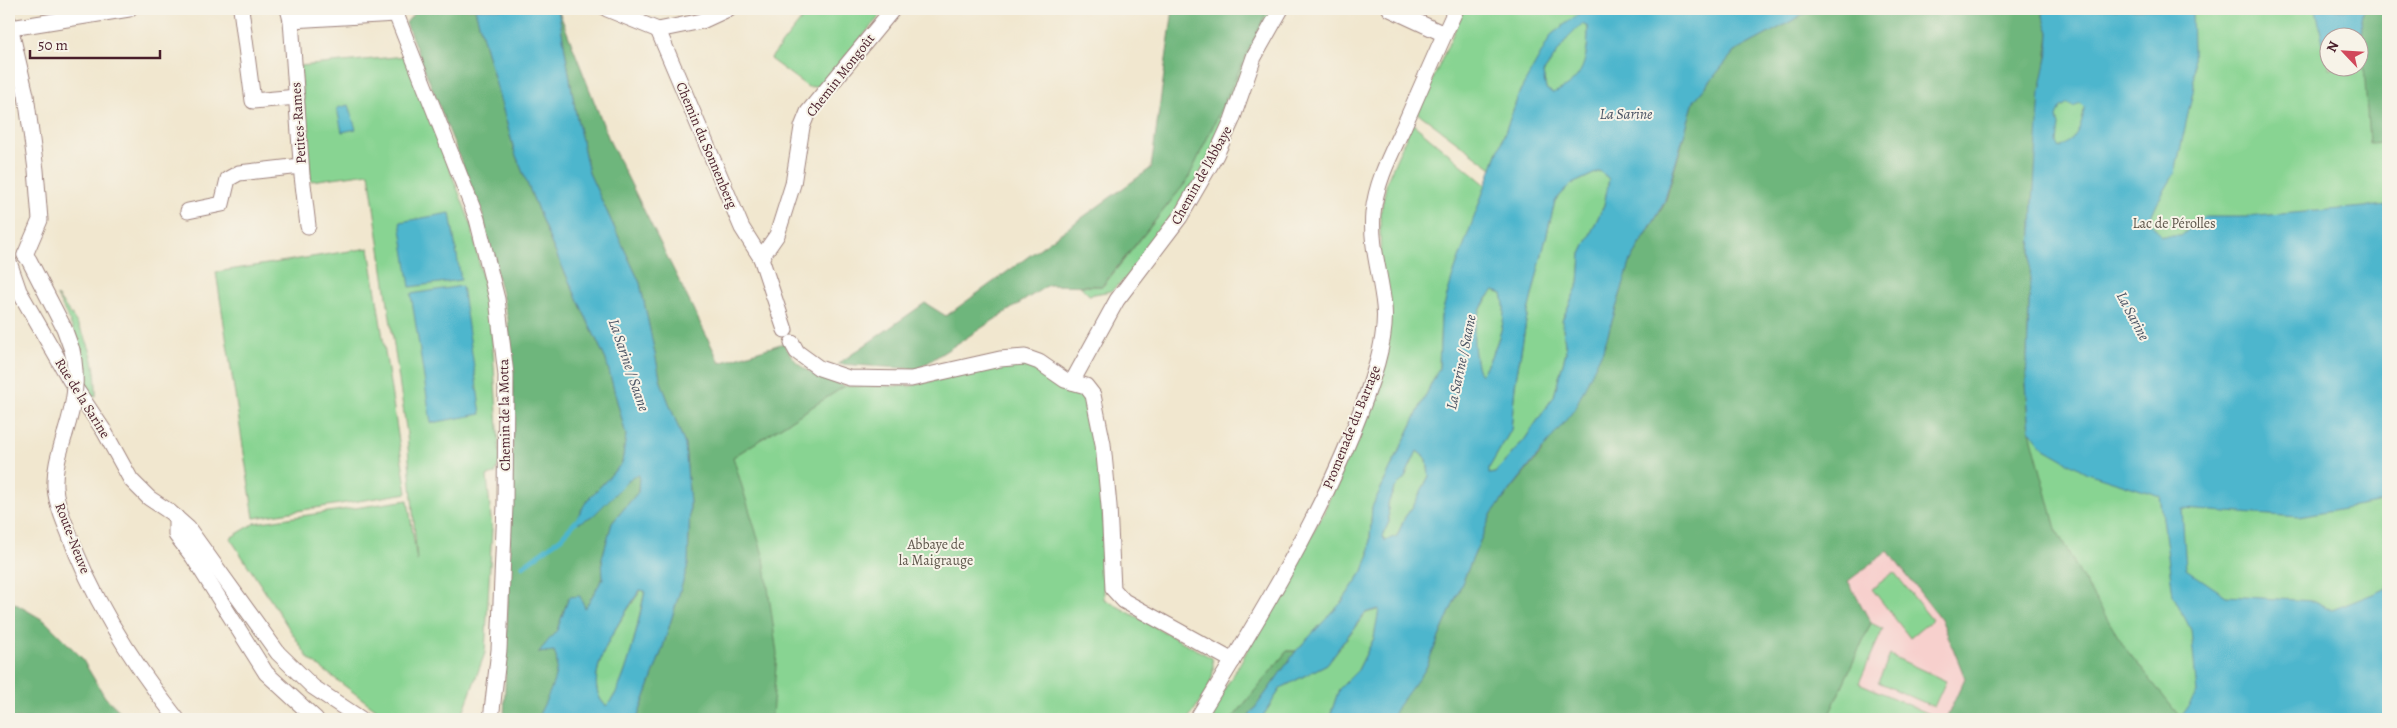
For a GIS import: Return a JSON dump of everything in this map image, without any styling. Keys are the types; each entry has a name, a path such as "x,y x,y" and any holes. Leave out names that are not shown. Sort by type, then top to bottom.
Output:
{"street":[{"path":"9,262 25,255 40,220 36,170 26,95 10,25 129,9"},
{"path":"241,9 252,101 297,97"},
{"path":"607,9 658,30 702,21 728,9"},
{"name":"Chemin Mongoût","path":"761,258 777,235 794,184 802,127 808,112 893,9"},
{"name":"Chemin de l'Abbaye","path":"1072,382 1117,300 1180,217 1207,170 1232,120 1254,57 1281,9"},
{"path":"1390,9 1444,34"},
{"name":"Promenade du Barrage","path":"1197,719 1233,661 1317,510 1356,421 1377,364 1383,338 1384,306 1373,248 1373,214 1381,178 1456,9"},
{"name":"Petites-Rames","path":"308,226 301,166 290,14 395,11"},
{"name":"Chemin de la Motta","path":"395,11 477,219 496,299 506,375 506,497 499,650 491,719"},
{"name":"Chemin du Sonnenberg","path":"658,30 742,228 761,258"},
{"path":"188,211 222,204 228,179 239,173 301,166"},
{"name":"Route-Neuve","path":"25,255 60,321 72,350 76,377 72,410 59,456 55,487 58,506 72,542 105,612 152,687 177,719"},
{"path":"761,258 789,337 798,352 819,368 849,378 911,379 1000,359 1025,357 1039,362 1065,380 1086,386 1093,394 1103,444 1109,506 1112,589 1124,601 1233,661"},
{"name":"Rue de la Sarine","path":"9,262 20,291 70,380 104,431 131,480 149,498 188,528 278,652 313,687 361,719"},
{"path":"176,517 176,535 193,557 266,673 316,719"}],"shaded area":[{"path":"1888,549 1944,619 1966,678 1947,719 1783,719 1845,581"}],"green space":[{"path":"423,9 475,9 515,153 552,245 606,360 626,435 622,463 586,502 594,515 633,475 639,475 638,492 612,523 602,558 603,578 585,609 569,597 557,630 539,653 554,651 557,667 553,685 537,719 504,719 514,406 508,319 482,213 406,23 416,11"},
{"path":"558,9 610,142 720,363 784,343 795,360 809,371 845,386 733,457 764,558 777,654 772,715 762,719 637,719 662,650 688,565 690,503 685,445 661,382 640,283 589,173 576,114"},
{"path":"802,9 886,9 820,86 808,87 770,59 802,19"},
{"path":"1173,9 1268,9 1187,181 1102,286 1048,285 918,369 838,364 925,303 946,316 1151,168"},
{"path":"1268,9 1277,9 1196,183 1187,189 1172,221 1124,280 1111,291 1089,295 1080,286 1103,286 1187,181"},
{"path":"1464,9 1585,9 1520,91 1492,168 1418,113"},
{"path":"1814,9 2044,9 2043,16 2049,32 2033,203 2026,383 2030,431 2056,529 2080,574 2125,648 2180,717 2184,719 1946,719 1965,678 1942,621 1888,551 1848,581 1871,623 1827,719 1391,719 1397,706 1425,670 1492,513 1541,453 1603,350 1631,260 1665,203 1694,101 1734,52"},
{"name":"Lac de Pérolles","path":"1945,9 2388,9 2388,719 2066,719"},
{"path":"2363,9 2388,9 2388,142 2369,143 2365,78 2370,78 2370,28 2362,28"},
{"path":"1582,24 1588,27 1587,51 1583,66 1571,86 1553,93 1546,89 1543,73 1567,39"},
{"path":"406,56 471,224 491,320 500,460 495,474 487,476 492,529 485,653 464,710 457,719 389,719 309,659 230,538 255,523 408,500 417,561 407,435 369,173 311,181 300,66"},
{"path":"1412,123 1486,185 1441,316 1439,368 1372,507 1369,554 1363,571 1341,603 1296,651 1287,651 1232,719 1206,719 1239,665 1323,514 1381,368 1380,215 1387,181"},
{"path":"1600,171 1609,179 1604,205 1581,254 1579,283 1562,320 1566,352 1554,396 1525,439 1495,473 1488,474 1489,468 1511,430 1515,386 1527,316 1555,201 1570,185"},
{"path":"369,248 407,493 254,518 216,272"},
{"path":"1494,291 1502,294 1504,314 1499,336 1481,376 1474,354 1474,329 1481,308"},
{"path":"57,296 75,320 87,342 94,366 96,396 83,396 83,368 78,344"},
{"name":"Abbaye de la Maigrauge","path":"1025,361 1066,391 1083,393 1096,438 1103,490 1104,599 1212,658 1212,675 1207,691 1188,719 762,719 772,714 733,457 845,386 910,386"},
{"path":"1417,451 1427,459 1429,476 1414,505 1405,517 1397,536 1385,541 1382,537 1389,522 1388,504 1394,489 1404,479"},
{"path":"1894,572 1932,620 1910,638 1872,589"},
{"path":"641,590 645,591 626,669 613,697 606,706 598,694 596,680 599,664 624,615"},
{"path":"9,600 45,621 81,657 105,697 128,719 9,719"},
{"path":"1380,609 1374,638 1358,670 1339,689 1329,719 1261,719 1281,688 1327,664 1366,613"},
{"path":"1871,623 1883,629 1859,683 1941,719 1827,719"},
{"path":"1287,651 1296,651 1247,719 1232,719"},
{"path":"1890,655 1946,681 1934,707 1878,682"}],"water":[{"name":"La Sarine / Saane","path":"475,9 558,9 576,114 589,173 640,283 661,382 685,445 690,503 688,565 662,650 637,719 537,719 549,695 557,667 554,651 538,653 557,630 569,597 580,596 585,608 603,578 602,558 612,523 638,492 639,475 633,476 594,515 579,523 576,519 586,502 622,463 626,435 606,360 552,245 515,153","holes":["640,590 645,591 626,670 613,698 606,706 598,694 596,680 599,664 614,631 624,615"]},
{"name":"La Sarine","path":"1585,9 1814,9 1734,52 1694,101 1664,203 1631,260 1603,350 1574,410 1492,513 1425,670 1398,706 1391,719 1329,719 1339,689 1358,670 1374,638 1379,609 1365,613 1327,664 1281,688 1261,719 1247,719 1296,651 1341,603 1363,571 1369,554 1372,507 1439,368 1441,316 1453,275 1520,91 1552,34","holes":["1582,24 1588,27 1587,49 1582,68 1572,82 1553,93 1546,89 1543,73 1567,39","1600,171 1609,179 1604,205 1581,254 1579,283 1562,320 1566,352 1554,396 1525,439 1495,473 1489,474 1489,468 1511,430 1515,386 1527,316 1555,201 1570,185","1494,291 1502,294 1504,314 1495,347 1481,375 1476,360 1474,329 1481,308","1417,451 1427,459 1429,476 1414,505 1405,517 1397,536 1385,541 1382,537 1389,522 1388,504 1394,489 1404,479"]},
{"name":"Lac de Pérolles","path":"2044,9 2192,9 2194,87 2175,173 2157,203 2149,221 2161,236 2181,236 2203,217 2246,217 2388,205 2388,501 2299,517 2182,509 2186,569 2226,596 2314,601 2332,610 2388,588 2388,719 2184,719 2180,717 2197,693 2191,630 2173,595 2160,496 2087,473 2045,449 2030,431 2026,383 2033,203 2040,91 2048,53 2049,32 2043,16","holes":["2068,103 2074,107 2080,103 2084,107 2078,131 2066,145 2060,148 2057,143 2059,125 2057,117 2061,107"]},
{"path":"2316,9 2363,9 2362,28 2320,28"},
{"path":"348,105 356,129 342,132 337,108"},
{"path":"450,213 461,280 410,287 400,222"},
{"path":"462,286 481,414 431,423 411,294"}],"waterway":[{"path":"523,566 561,538 581,516"}]}
